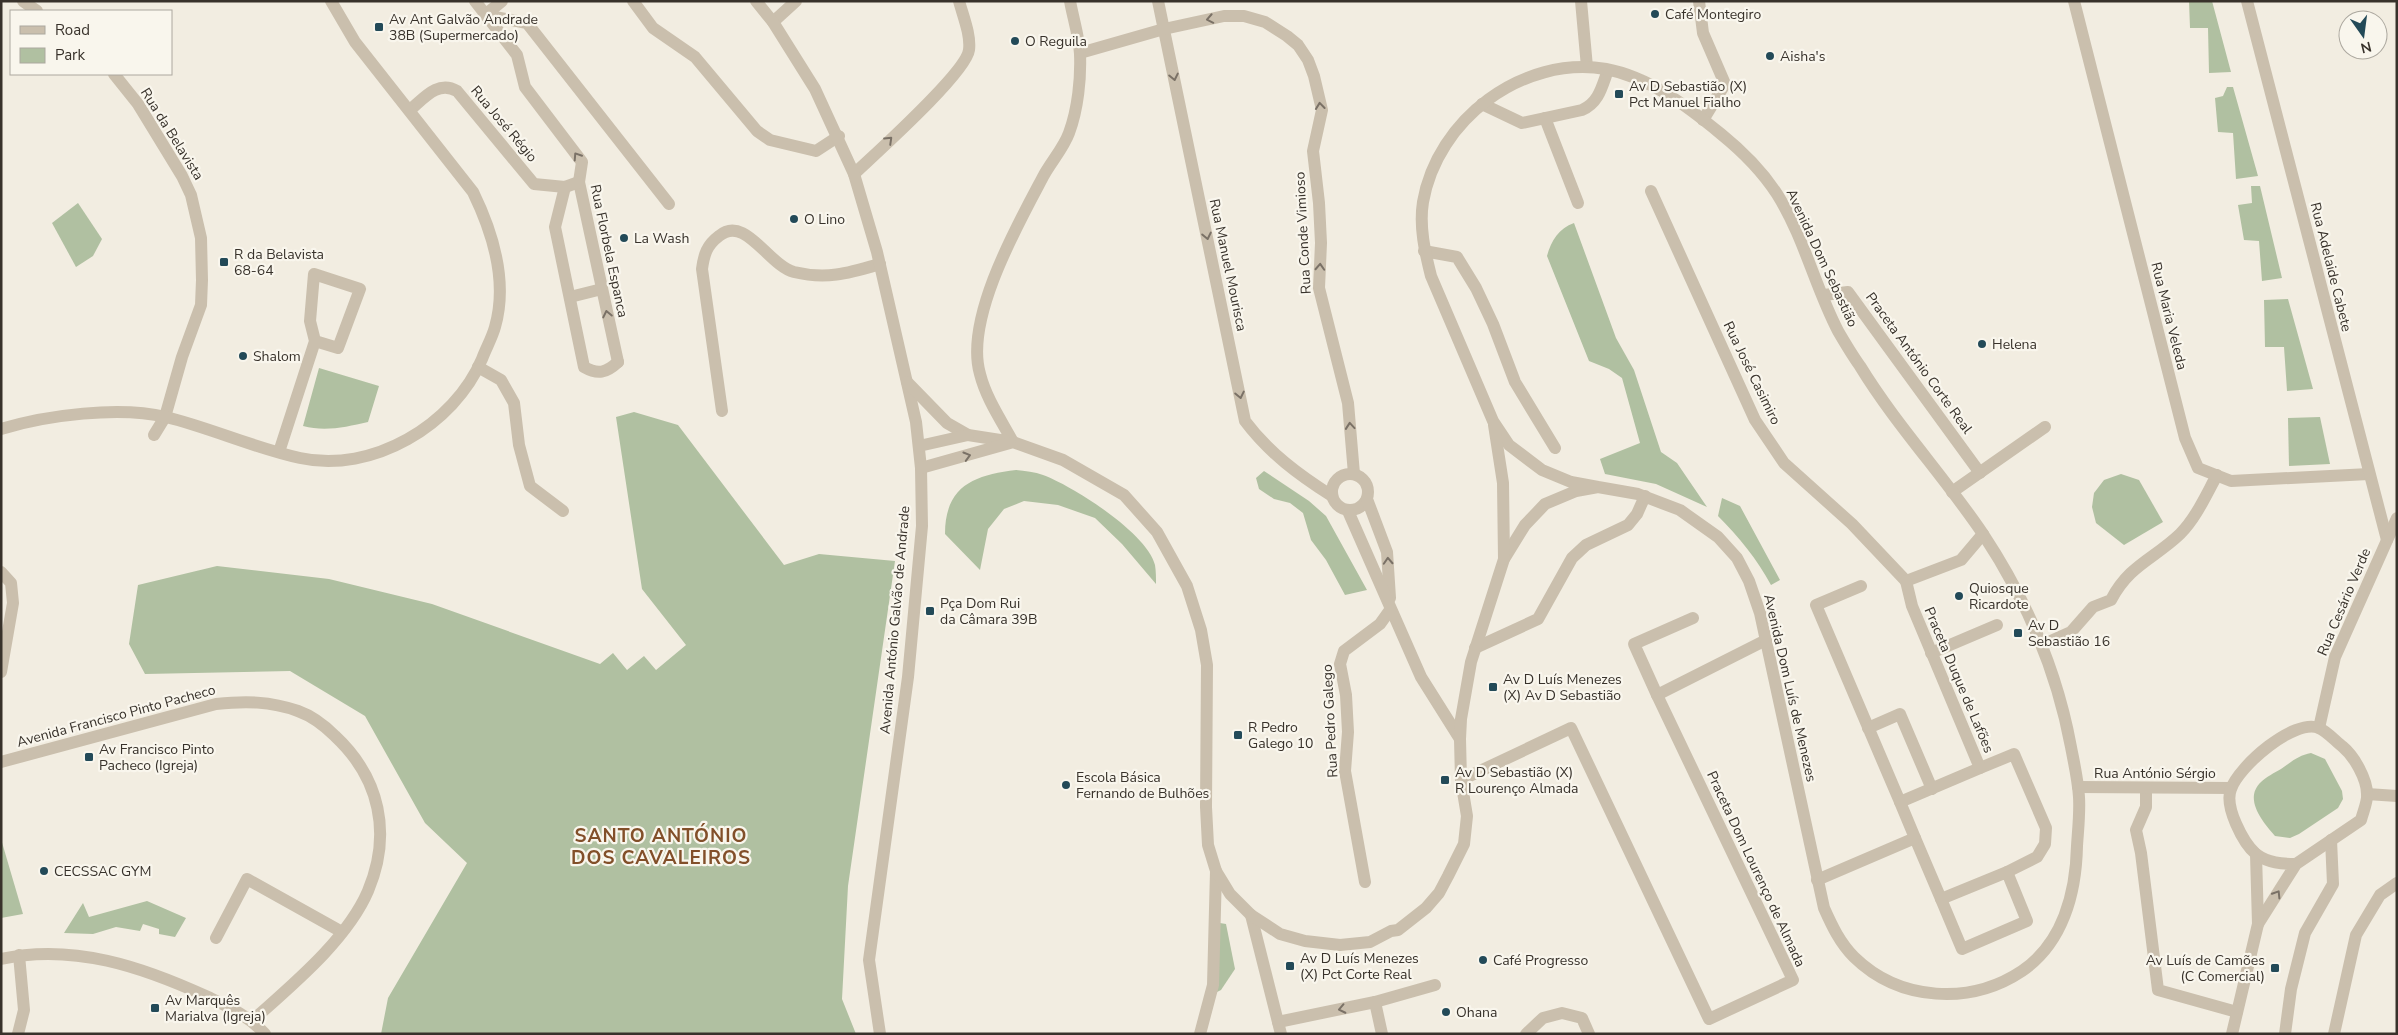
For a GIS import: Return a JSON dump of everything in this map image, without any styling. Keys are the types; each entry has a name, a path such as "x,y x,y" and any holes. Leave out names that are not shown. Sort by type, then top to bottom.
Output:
{"street":[{"path":"23,1 36,10"},
{"path":"1,429 76,414 131,413 165,417 301,459 333,461 362,456 386,449 415,435 440,417 463,393 478,366 495,328 499,304 499,268 486,219 473,192 355,42 331,1"},
{"name":"Rua Florbela Espanca","path":"475,1 517,56 525,87 582,162 579,182 618,362 609,370 595,373 584,367 570,297"},
{"path":"485,15 502,1"},
{"path":"632,1 654,28 696,57 757,131 770,140 816,152 839,136"},
{"name":"Avenida António Galvão de Andrade","path":"756,1 773,22 815,89 839,136 854,174 880,264 908,382 919,446 922,526 908,677 869,960 880,1034"},
{"path":"773,22 796,1"},
{"path":"854,174 926,104 963,64 969,52 969,41 959,1"},
{"path":"921,468 1013,442 987,396 979,372 976,342 979,320 1017,228 1069,133 1078,95 1080,53 1070,1"},
{"name":"Rua Manuel Mourisca","path":"1158,1 1245,422 1259,440 1274,454 1300,476 1332,496"},
{"path":"1581,1 1587,67"},
{"path":"1699,1 1702,34 1725,84 1703,120"},
{"name":"Rua Maria Veleda","path":"2074,1 2184,438 2198,468 2231,481 2369,474"},
{"name":"Rua Adelaide Cabete","path":"2247,1 2387,540"},
{"path":"485,15 527,23 669,204"},
{"name":"Rua Conde Vimioso","path":"1080,53 1164,29 1224,16 1244,16 1265,22 1287,36 1298,45 1308,60 1322,110 1313,151 1321,243 1319,288 1348,403 1354,474 1360,477 1367,486 1367,498 1387,552 1390,610"},
{"name":"Avenida Dom Sebastião","path":"1493,421 1431,276 1424,251 1423,203 1433,167 1452,136 1482,104 1521,80 1558,70 1587,67 1627,74 1677,100 1703,120 1748,158 1779,197 1804,248 1837,329 1862,371 1983,534 2015,586 2042,645 2064,706 2078,787"},
{"path":"1482,104 1522,123 1591,107 1597,100 1608,70"},
{"name":"Rua da Belavista","path":"115,75 138,104 182,176 192,195 201,238 201,305 182,357 165,417 154,435"},
{"name":"Rua José Régio","path":"410,110 438,87 449,86 457,91 534,184 565,186 579,182"},
{"path":"1545,118 1578,204"},
{"path":"565,186 555,227 570,297 602,288"},
{"name":"Rua José Casimiro","path":"1651,191 1755,420 1784,463 1852,524 1906,581"},
{"path":"722,411 702,268 704,253 711,242 731,229 743,231 777,263 792,271 822,276 845,274 880,264"},
{"path":"1424,251 1457,257 1476,288 1493,324 1515,382 1555,448"},
{"path":"279,452 315,341 310,322 314,274 360,289 338,348 315,341"},
{"name":"Praceta António Corte Real","path":"1824,295 1848,292 1980,473"},
{"path":"478,366 501,380 514,403 519,444 530,486 563,511"},
{"name":"Avenida Dom Luís de Menezes","path":"908,382 947,423 968,434 1013,442 1063,460 1124,495 1157,532 1187,586 1200,630 1207,665 1206,807 1208,845 1216,871 1230,894 1251,915 1280,934 1314,942 1340,945 1370,942 1391,931 1398,930 1426,908 1439,893 1464,844 1467,816 1461,780 1460,739 1469,672 1504,559 1525,525 1545,504 1576,491 1598,487 1645,496 1680,510 1718,537 1737,558 1749,581 1760,613 1824,908 1834,931 1853,956 1874,973 1902,988 1937,994 1968,994 1999,984 2026,968 2044,950 2060,928 2071,900 2077,872 2078,787"},
{"path":"1493,421 1509,445 1542,470 1571,482 1598,487"},
{"path":"1493,421 1503,483 1504,559"},
{"path":"1952,492 2045,427"},
{"name":"Avenida Dom Luís de Menezes","path":"919,446 968,434"},
{"path":"1332,496 1333,484 1337,479 1348,474 1354,474"},
{"path":"2042,645 2071,632 2093,607 2111,600 2118,585 2138,565 2179,534 2192,520 2218,475"},
{"name":"Rua Conde Vimioso","path":"1332,496 1337,506 1348,511 1421,677 1460,739"},
{"path":"1476,648 1538,619 1572,558 1586,545 1628,525 1637,514 1645,496"},
{"path":"1348,511 1360,508 1367,498"},
{"name":"Rua Cesário Verde","path":"2319,728 2334,657 2397,518"},
{"path":"1906,581 1961,560 1983,534"},
{"path":"1,572 11,583 12,603 1,672"},
{"name":"Praceta Duque de Lafões","path":"1900,802 1980,768 1912,606 1906,581"},
{"path":"1861,586 1816,605 1962,949 2027,921 2006,872"},
{"name":"Rua Pedro Galego","path":"1365,882 1345,771 1348,732 1346,695 1340,664 1344,651 1380,624 1390,610"},
{"path":"1693,618 1634,644 1657,695 1766,640"},
{"path":"1931,653 1998,625"},
{"name":"Praceta Dom Lourenço de Almada","path":"1461,780 1571,728 1709,1019 1793,980 1657,695"},
{"name":"Avenida Francisco Pinto Pacheco","path":"1,762 216,704 245,701 270,703 300,711 324,725 349,748 367,774 376,803 381,832 377,864 368,892 342,932 298,978 253,1020"},
{"path":"1868,728 1900,714 1932,788"},
{"path":"2258,924 2296,864 2361,820 2368,794 2360,772 2347,750 2319,728 2298,728 2255,756 2231,788 2230,808 2241,834 2256,854 2276,864 2296,864"},
{"path":"1941,899 2037,857 2045,844 2046,828 2014,754 1980,768"},
{"name":"Rua António Sérgio","path":"2078,787 2231,788"},
{"path":"2146,788 2146,807 2136,830 2141,853 2158,990 2237,1012"},
{"path":"2368,794 2397,796"},
{"path":"1817,880 1915,838"},
{"path":"2285,1034 2291,989 2305,933 2333,884 2330,840"},
{"path":"2232,1034 2258,924 2256,854"},
{"path":"1200,1034 1213,985 1216,871"},
{"path":"216,938 246,879 342,932"},
{"path":"2334,1034 2356,935 2380,895 2397,883"},
{"path":"1251,915 1279,1028 1435,985"},
{"path":"1,959 19,955 56,953 94,958 134,968 173,981 253,1020 265,1034"},
{"path":"18,1034 24,1010 19,955"},
{"path":"1375,1002 1382,1034"},
{"path":"1526,1034 1543,1018 1562,1013 1582,1018 1590,1034"}],"green space":[{"path":"2189,1 2212,1 2231,72 2209,73 2208,28 2190,28"},
{"path":"2227,87 2233,87 2258,176 2236,179 2233,133 2218,132 2215,98 2223,96"},
{"path":"2251,186 2260,186 2282,278 2262,281 2259,241 2244,240 2238,205 2252,203"},
{"path":"78,203 102,239 93,256 76,267 52,223"},
{"path":"1574,223 1616,338 1634,370 1661,452 1677,463 1707,507 1656,484 1605,474 1600,459 1640,443 1622,378 1609,369 1589,361 1547,256 1556,236 1564,228"},
{"path":"2288,299 2313,389 2287,391 2284,347 2265,347 2264,300"},
{"path":"319,368 379,386 368,422 327,429 303,426"},
{"path":"634,412 678,425 784,565 819,554 895,561 848,886 842,999 856,1034 381,1034 388,998 467,863 425,823 365,716 290,671 145,674 129,644 138,585 217,566 329,579 432,604 600,664 613,653 627,670 644,656 656,670 686,645 642,589 616,417"},
{"path":"2320,417 2330,464 2289,466 2288,418"},
{"path":"1016,470 1043,475 1072,489 1124,525 1149,552 1155,565 1156,584 1122,544 1095,518 1058,505 1024,501 1004,509 988,529 980,570 945,534 946,518 950,504 956,494 975,480 987,475"},
{"path":"1264,471 1309,501 1326,516 1367,590 1345,595 1326,560 1311,540 1303,513 1290,503 1274,499 1259,489 1256,478"},
{"path":"2121,474 2139,480 2163,522 2124,545 2096,523 2092,507 2094,493 2104,480"},
{"path":"1722,498 1740,506 1780,580 1771,585 1747,549 1718,516"},
{"path":"2311,753 2325,759 2342,791 2343,799 2338,808 2299,834 2290,838 2275,836 2265,824 2254,803 2256,789 2261,782 2292,761"},
{"path":"1,839 23,914 1,918"},
{"path":"147,901 186,918 175,937 159,934 159,929 143,924 140,931 116,927 93,934 64,933 83,903 89,917"},
{"path":"1220,923 1226,924 1235,969 1221,990 1217,992"}],"place":[{"name":"Café Montegiro","path":"1655,14"},
{"name":"Av Ant Galvão Andrade 38B (Supermercado)","path":"379,27"},
{"name":"O Reguila","path":"1015,41"},
{"name":"Aisha's","path":"1770,56"},
{"name":"Av D Sebastião (X) Pct Manuel Fialho","path":"1619,94"},
{"name":"O Lino","path":"794,219"},
{"name":"La Wash","path":"624,238"},
{"name":"R da Belavista 68-64","path":"224,262"},
{"name":"Helena","path":"1982,344"},
{"name":"Shalom","path":"243,356"},
{"name":"Quiosque Ricardote","path":"1959,596"},
{"name":"Pça Dom Rui da Câmara 39B","path":"930,611"},
{"name":"Av D Sebastião 16","path":"2018,633"},
{"name":"Av D Luís Menezes (X) Av D Sebastião","path":"1493,687"},
{"name":"R Pedro Galego 10","path":"1238,735"},
{"name":"Av Francisco Pinto Pacheco (Igreja)","path":"89,757"},
{"name":"Av D Sebastião (X) R Lourenço Almada","path":"1445,780"},
{"name":"Escola Básica Fernando de Bulhões","path":"1066,785"},
{"name":"CECSSAC GYM","path":"44,871"},
{"name":"Café Progresso","path":"1483,960"},
{"name":"Av D Luís Menezes (X) Pct Corte Real","path":"1290,966"},
{"name":"Av Luís de Camões (C Comercial)","path":"2275,968"},
{"name":"Av Marquês Marialva (Igreja)","path":"155,1008"},
{"name":"Ohana","path":"1446,1012"}],"district":[{"name":"SANTO ANTÓNIO DOS CAVALEIROS","path":"661,847"}]}
